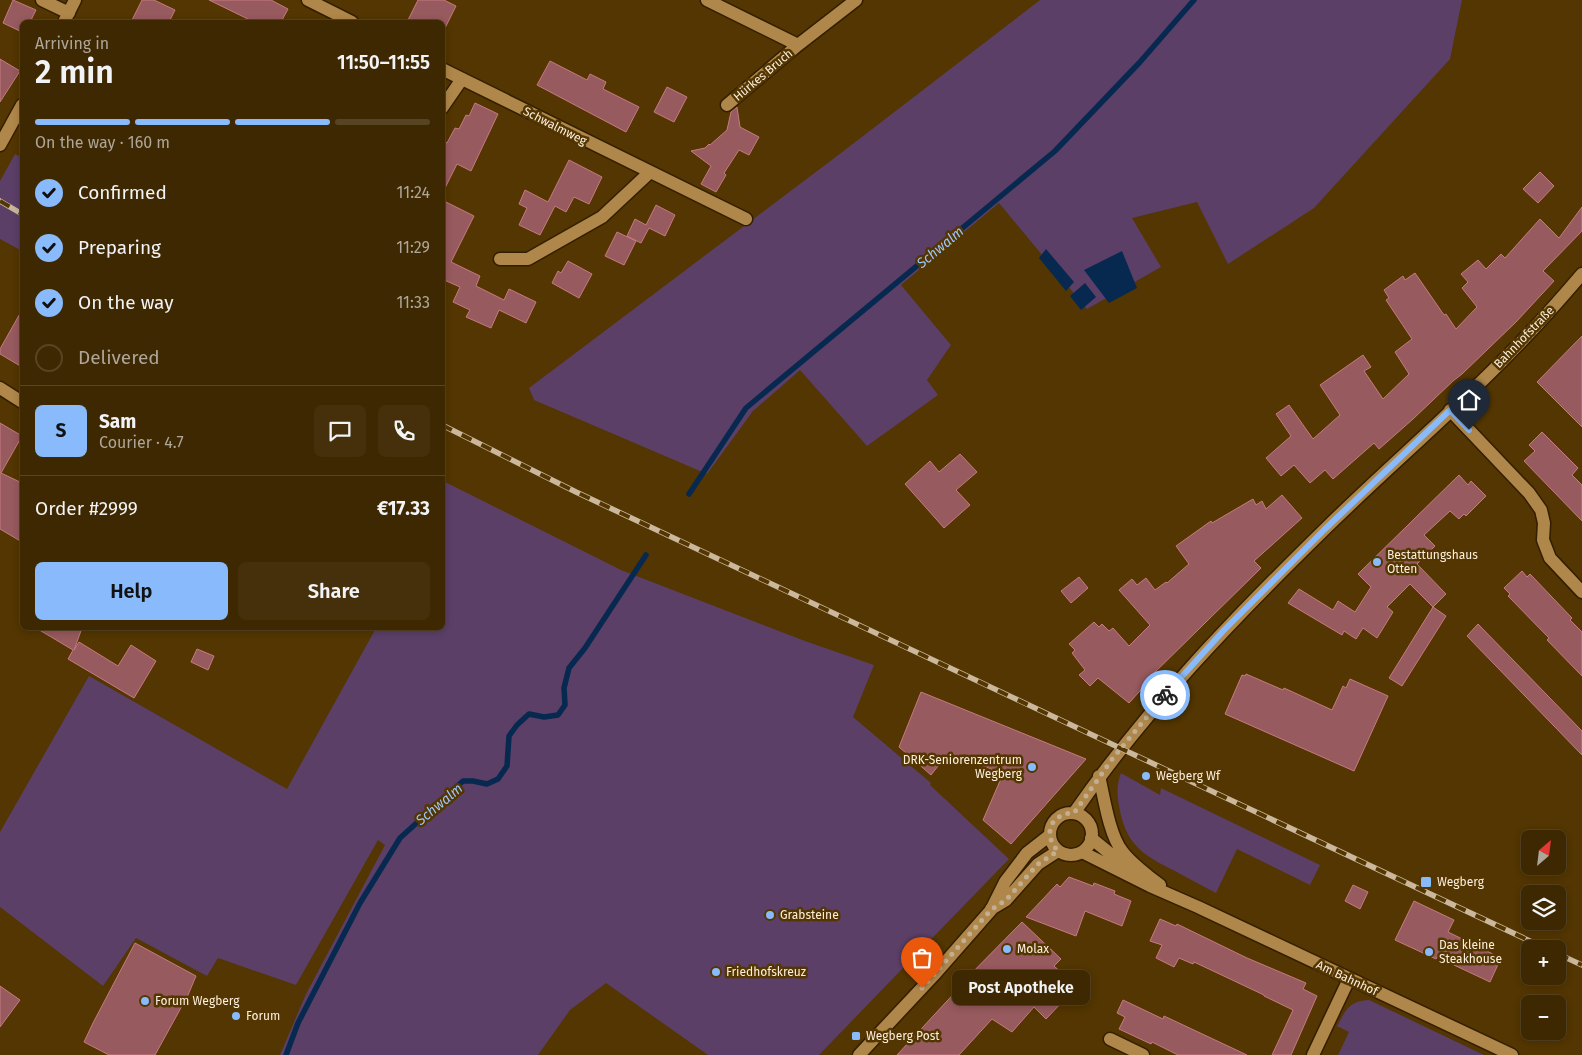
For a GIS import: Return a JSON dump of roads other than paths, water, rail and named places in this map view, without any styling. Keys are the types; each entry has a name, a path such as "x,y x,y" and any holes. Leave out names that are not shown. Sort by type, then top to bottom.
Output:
{"street":[{"path":"42,0 66,18 75,0"},
{"path":"308,0 348,20"},
{"name":"Hürkes Bruch","path":"707,0 798,45"},
{"name":"Hürkes Bruch","path":"727,105 798,45 856,0"},
{"name":"Schwalmweg","path":"445,70 746,220"},
{"path":"445,104 462,79"},
{"path":"0,145 20,109"},
{"path":"500,259 528,259 602,217 649,172"},
{"name":"Bahnhofstraße","path":"1074,813 1099,776 1154,707 1225,629 1324,530 1509,354 1582,274"},
{"path":"0,388 20,401"},
{"path":"1450,410 1529,494 1540,510 1544,523 1543,540 1550,558 1582,592"},
{"name":"Am Bahnhof","path":"1099,776 1114,835 1122,851 1151,879 1183,901"},
{"path":"1068,813 1074,813 1086,819 1090,825 1092,838 1090,843 1082,852 1070,854 1058,851 1050,835 1052,823 1056,818 1068,813"},
{"path":"859,1055 934,975 991,910 1005,882 1027,853 1050,835"},
{"name":"Am Bahnhof","path":"1092,838 1150,886"},
{"path":"991,910 1006,900 1038,864 1058,851"},
{"name":"Am Bahnhof","path":"1082,852 1150,886 1512,1055"},
{"path":"1313,1055 1348,979"},
{"path":"1110,1039 1143,1055"}],"water":[{"path":"1046,249 1074,282 1066,291 1039,258"},
{"path":"1122,251 1137,288 1109,303 1084,270"},
{"path":"1085,283 1096,297 1081,310 1070,296"}],"waterway":[{"name":"Schwalm","path":"689,494 746,408 1055,151 1140,62 1194,0"},
{"name":"Schwalm","path":"286,1055 298,1023 360,903 400,838 463,781 487,784 498,779 507,766 509,736 529,714 544,717 558,715 565,705 564,688 569,668 585,648 646,555"}],"railway":[{"path":"0,201 20,213"},
{"path":"445,426 576,492 1528,940"},
{"path":"1566,958 1582,965"}],"place":[{"name":"Bestattungshaus Otten","path":"1377,562"},
{"name":"DRK-Seniorenzentrum Wegberg","path":"1032,767"},
{"name":"Wegberg Wf","path":"1146,776"},
{"name":"Wegberg","path":"1426,882"},
{"name":"Grabsteine","path":"770,915"},
{"name":"Molax","path":"1007,949"},
{"name":"Das kleine Steakhouse","path":"1429,952"},
{"name":"Friedhofskreuz","path":"716,972"},
{"name":"Post Apotheke","path":"922,988"},
{"name":"Forum Wegberg","path":"145,1001"},
{"name":"Forum","path":"236,1016"},
{"name":"Wegberg Post","path":"856,1036"}]}
